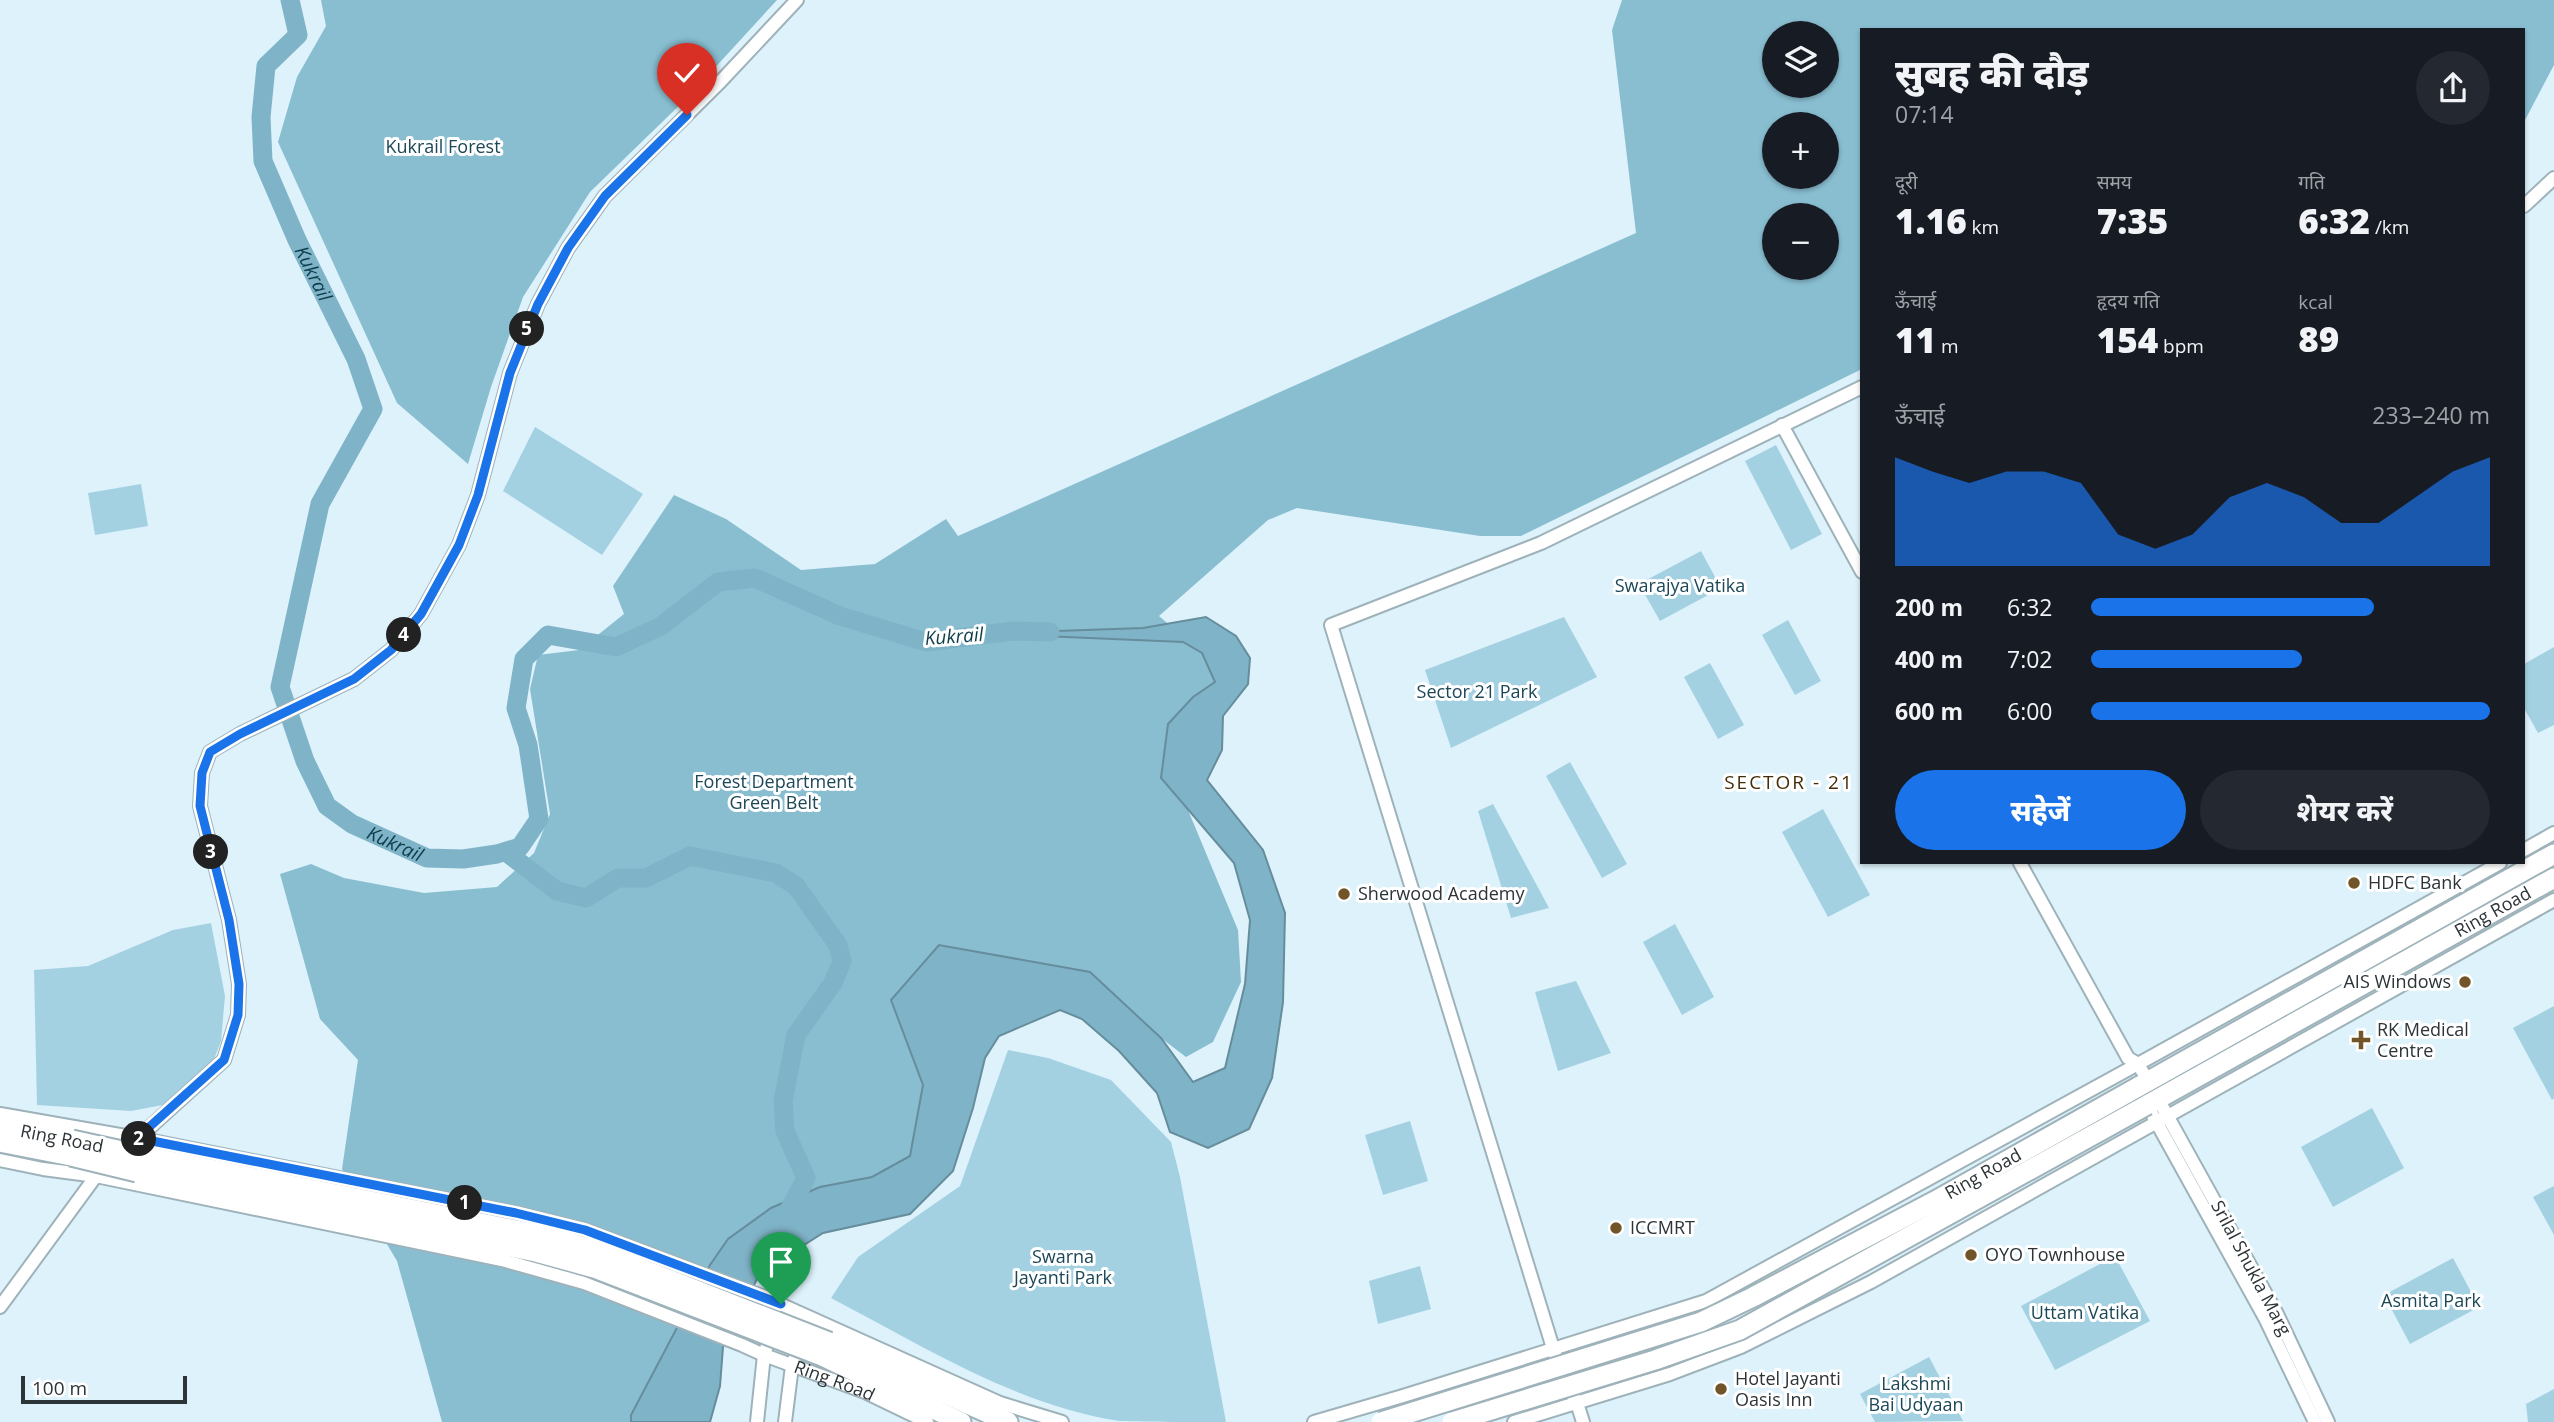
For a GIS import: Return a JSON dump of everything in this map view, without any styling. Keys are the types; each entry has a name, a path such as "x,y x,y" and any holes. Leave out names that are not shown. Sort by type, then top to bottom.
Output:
{"highway":[{"name":"Ring Road","path":"1381,1422 1701,1322 1753,1297 1935,1200 2136,1072 2554,854"},
{"name":"Ring Road","path":"1452,1422 1655,1360 1740,1330 2554,878"},
{"name":"Ring Road","path":"0,1127 160,1177 536,1252 651,1281 1008,1422"},
{"name":"Ring Road","path":"0,1142 73,1149"},
{"name":"Ring Road","path":"825,1349 961,1422"}],"street":[{"path":"0,1307 96,1177 224,1060 238,1015 239,984 229,920 200,806 202,773 210,752 240,734 354,679 391,650 421,614 459,545 478,495 510,373 538,304 568,248 605,196 721,81 797,0"},
{"path":"2525,204 2554,178"},
{"path":"1583,1422 1577,1403 1560,1371 1331,625 1541,543 1860,388"},
{"path":"1783,425 1860,568"},
{"path":"2525,849 2554,832"},
{"path":"2021,864 2136,1072"},
{"path":"1314,1422 1706,1301 2136,1072 2498,864"},
{"path":"1514,1422 1670,1374 1741,1347 1871,1282 2554,900"},
{"path":"2152,1102 2163,1120"},
{"path":"0,1114 73,1149 96,1177 502,1261 584,1283 651,1281 762,1296 1000,1404 1062,1422"},
{"name":"Srilal Shukla Marg","path":"2163,1120 2315,1422"},
{"name":"Srilal Shukla Marg","path":"2163,1120 2277,1314 2329,1422"},
{"path":"0,1160 137,1138 516,1213 585,1230 651,1281"},
{"name":"Ring Road","path":"651,1281 742,1345 865,1392 927,1422"},
{"path":"757,1422 764,1355 781,1304"},
{"path":"785,1422 792,1366 810,1317"},
{"path":"1560,1371 1562,1407 1567,1422"}],"green space":[{"name":"Kukrail Forest","path":"321,0 777,0 688,97 590,192 523,297 491,387 468,464 397,403 278,142 297,77 326,26"},
{"name":"Forest Department Green Belt","path":"1622,0 2554,0 2554,65 2525,120 2525,28 1860,28 1860,370 1521,536 1480,536 1297,508 1268,520 1159,616 1202,653 1216,683 1193,697 1161,778 1188,810 1238,930 1241,982 1213,1042 1186,1057 1161,1038 1090,972 891,1000 923,1085 910,1156 872,1177 820,1187 728,1239 710,1265 632,1415 631,1422 442,1422 397,1261 342,1169 358,1060 320,1019 280,874 311,864 344,878 424,893 497,887 534,853 550,814 530,689 538,655 579,650 624,614 613,586 674,495 726,519 801,570 875,564 946,519 958,536 1636,233 1612,30"},
{"path":"535,427 643,494 602,555 503,491"},
{"path":"1776,445 1822,534 1791,550 1745,461"},
{"path":"141,484 148,526 95,535 88,493"},
{"name":"Swarajya Vatika","path":"1701,551 1721,588 1660,621 1639,584"},
{"name":"Sector 21 Park","path":"1564,617 1597,677 1451,748 1425,670"},
{"path":"1788,620 1821,681 1795,695 1762,635"},
{"path":"2554,647 2554,725 2538,733 2525,710 2525,663"},
{"path":"1710,663 1744,725 1718,739 1684,677"},
{"path":"1570,762 1627,864 1602,878 1546,776"},
{"path":"1493,804 1549,908 1511,918 1478,811"},
{"path":"1823,809 1870,895 1828,917 1782,832"},
{"path":"211,923 225,996 221,1041 211,1067 168,1104 131,1111 37,1105 34,970 88,966 173,930"},
{"path":"1675,924 1714,997 1682,1015 1643,942"},
{"path":"1576,981 1611,1053 1558,1071 1535,992"},
{"path":"2554,1006 2554,1098 2552,1100 2513,1028"},
{"name":"Swarna Jayanti Park","path":"1008,1050 1048,1058 1111,1080 1171,1142 1226,1422 1119,1421 1043,1402 971,1372 831,1298 858,1257 960,1186"},
{"path":"2372,1108 2404,1168 2333,1207 2301,1147"},
{"path":"1410,1121 1428,1181 1383,1195 1365,1135"},
{"path":"2554,1186 2554,1235 2533,1197"},
{"name":"Uttam Vatika","path":"2115,1256 2150,1321 2055,1370 2021,1306"},
{"name":"Asmita Park","path":"2453,1258 2479,1307 2410,1344 2384,1295"},
{"path":"1420,1266 1431,1309 1378,1324 1369,1281"},
{"name":"Lakshmi Bai Udyaan","path":"1929,1357 1963,1421 1875,1422 1860,1394"},
{"path":"2554,1389 2554,1422 2528,1422 2526,1404"}],"shaded area":[{"path":"1206,617 1236,636 1250,658 1248,684 1223,716 1222,750 1207,780 1263,850 1285,913 1283,1002 1272,1078 1249,1129 1208,1148 1170,1132 1157,1093 1119,1051 1082,1019 1060,1010 999,1036 985,1058 953,1171 910,1214 823,1233 760,1273 723,1347 720,1386 710,1422 631,1422 631,1415 710,1265 728,1239 771,1208 820,1187 872,1177 910,1156 923,1085 891,1000 939,945 1090,972 1161,1038 1193,1082 1225,1068 1245,984 1250,920 1234,863 1161,778 1168,724 1193,697 1215,682 1202,653 1183,642 1042,636 1027,632 1143,628"}],"waterway":[{"name":"Kukrail","path":"290,0 298,35 266,66 261,117 263,161 297,240 356,359 373,409 320,504 280,687 305,761 327,806 352,824 427,858 463,859 497,854 520,847 539,819 528,745 516,708 524,659 548,635 616,647 661,626 718,582 755,578 840,616 926,642 1013,631 1050,632"},
{"path":"506,852 557,891 586,898 618,878 646,878 690,856 776,873 796,886 838,945 842,961 833,983 796,1035 783,1101 785,1131 806,1178 785,1218"}],"place":[{"name":"HDFC Bank","path":"2354,883"},
{"name":"Sherwood Academy","path":"1344,894"},
{"name":"AIS Windows","path":"2465,982"},
{"name":"RK Medical Centre","path":"2361,1040"},
{"name":"ICCMRT","path":"1616,1228"},
{"name":"OYO Townhouse","path":"1971,1255"},
{"name":"Hotel Jayanti Oasis Inn","path":"1721,1389"}],"district":[{"name":"SECTOR - 21","path":"1789,782"}],"route":[{"path":"687,115 605,196 568,248 538,304 510,373 478,495 459,545 421,614 391,650 354,679 240,734 210,752 202,773 200,806 229,920 239,984 238,1015 224,1060 137,1138 516,1213 585,1230 781,1304"}]}
